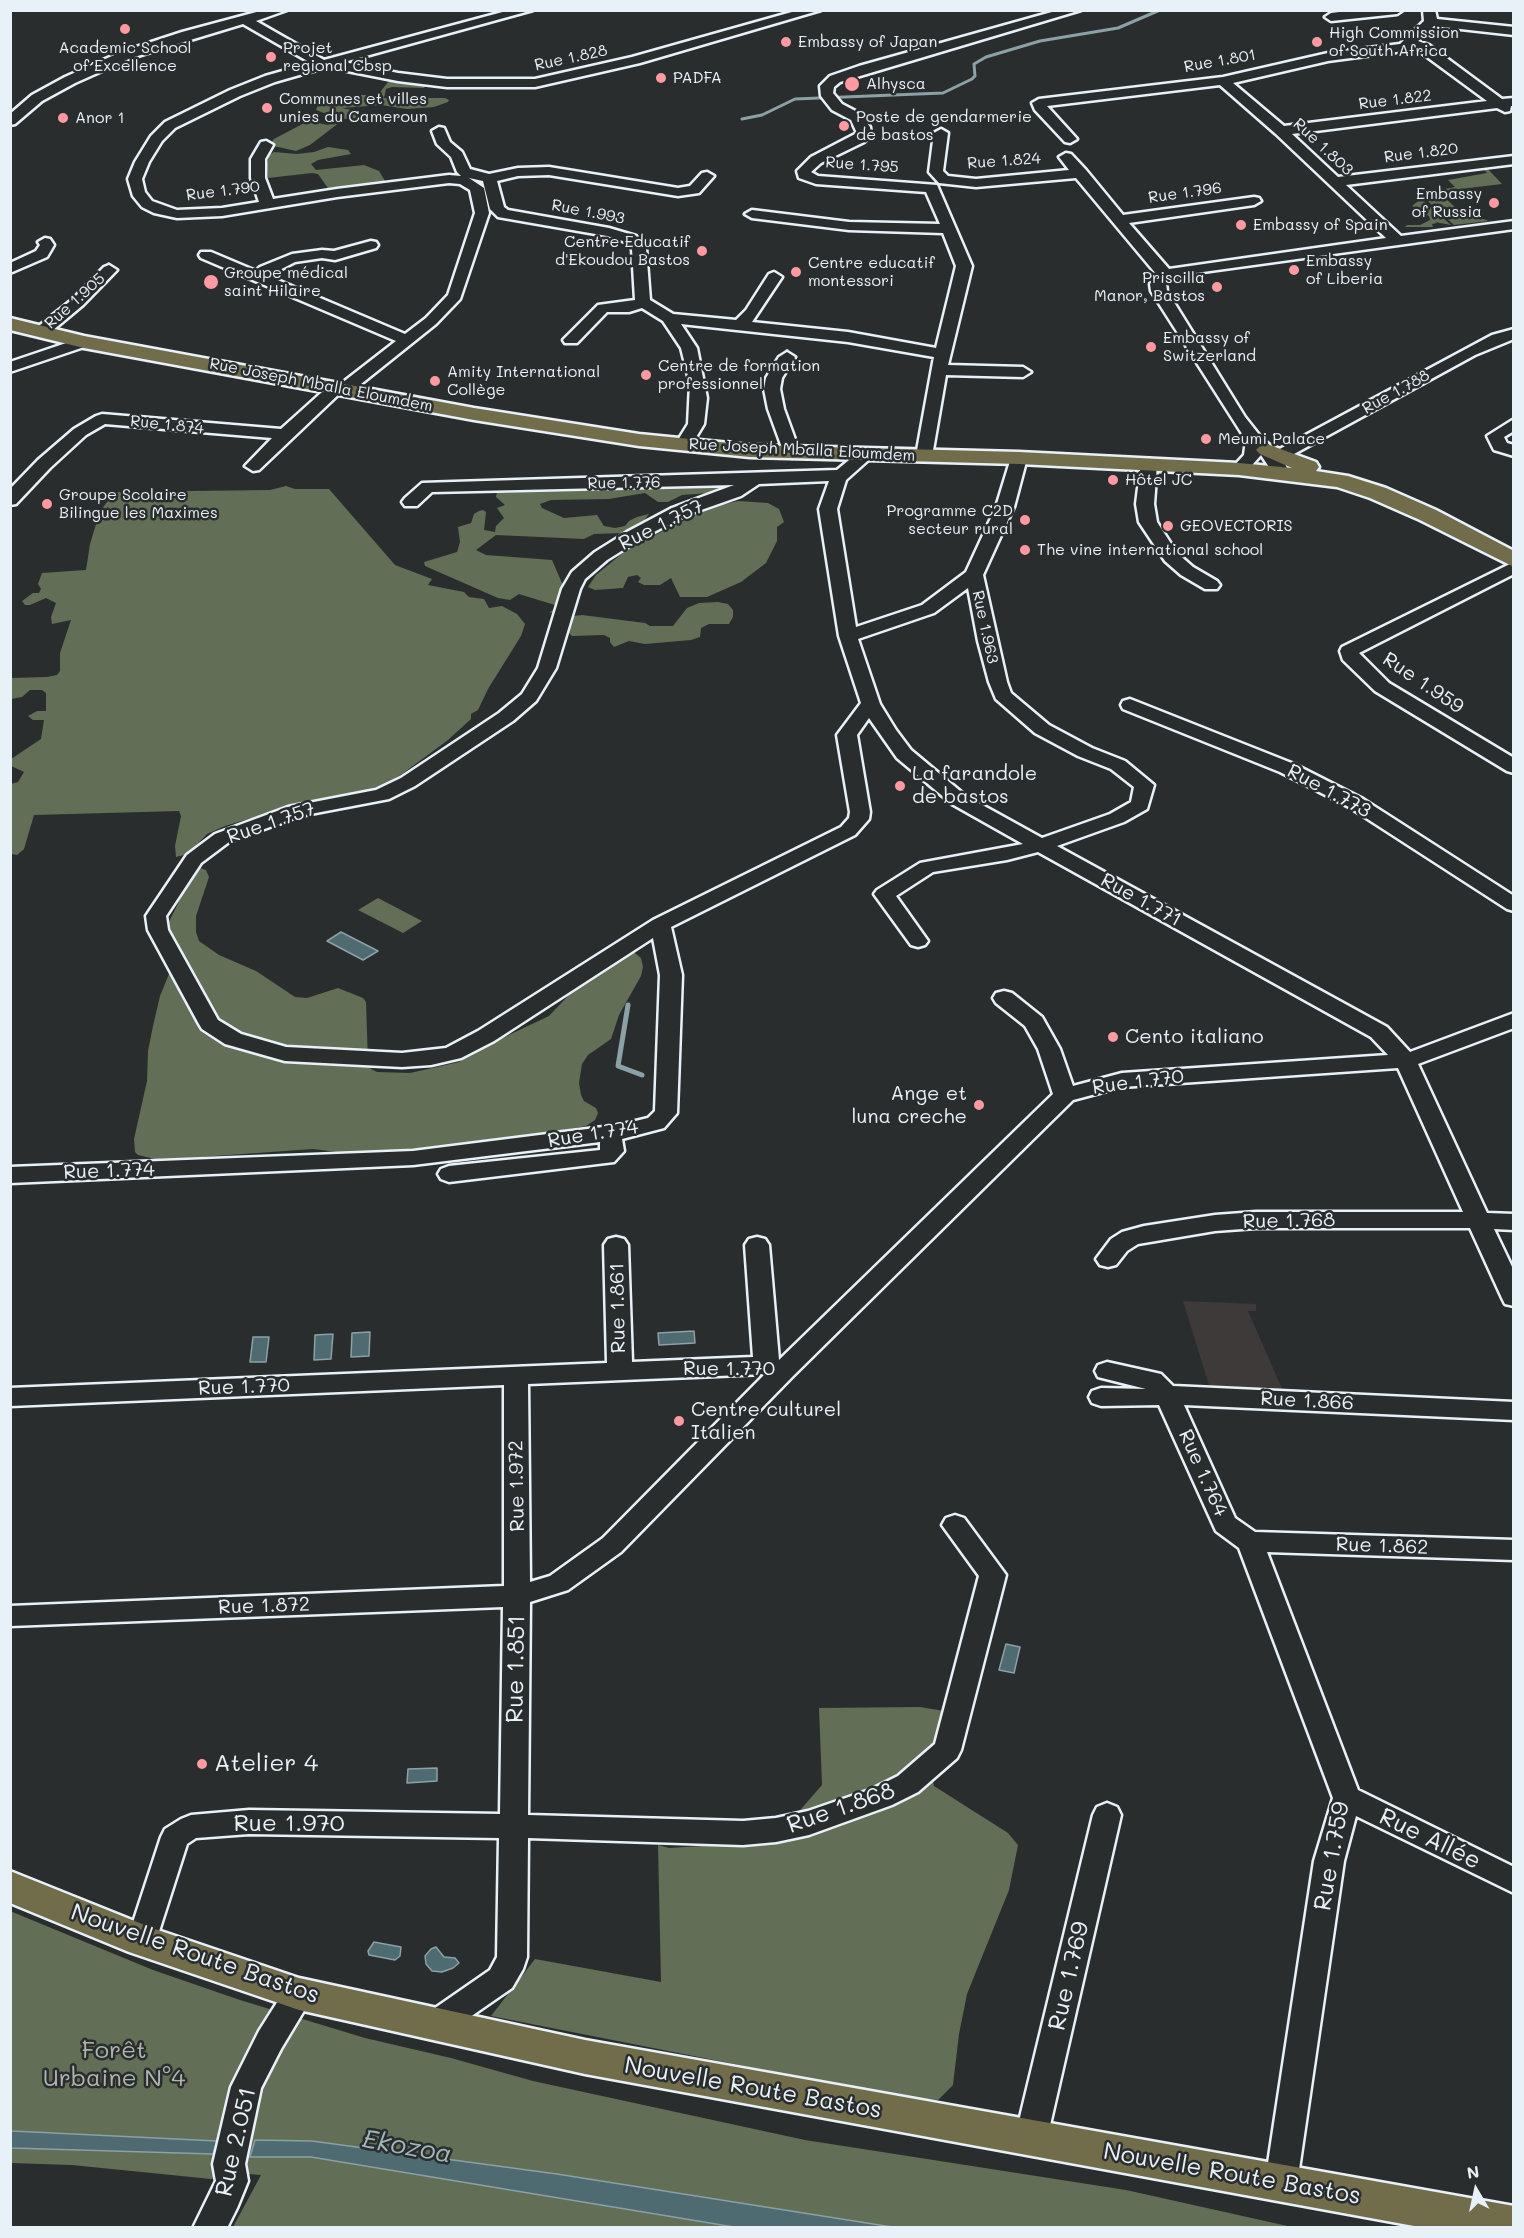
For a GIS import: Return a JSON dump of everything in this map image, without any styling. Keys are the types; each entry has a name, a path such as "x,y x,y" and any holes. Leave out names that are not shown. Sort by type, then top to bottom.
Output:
{"main road":[{"name":"Rue Joseph Mballa Eloumdem","path":"10,324 84,342 537,424 683,445 792,453 839,471 866,455 1019,458 1239,469 1271,454"},
{"path":"1271,454 1378,493 1428,515 1514,560"},
{"path":"839,471 915,456"},
{"name":"Nouvelle Route Bastos","path":"10,1886 142,1941 299,1994 585,2057 1514,2225"}],"street":[{"path":"10,121 37,98 118,58 158,44 281,10"},
{"name":"Rue 1.790","path":"482,213 477,188 458,179 267,203 222,212 177,214 159,210 147,204 138,193 135,179 156,139 170,125 236,93 326,63 527,10"},
{"name":"Rue 1.828","path":"326,63 398,77 447,83 535,83 635,60 815,10"},
{"name":"Rue 1.795","path":"938,184 816,180 804,175 804,171 816,160 859,139 864,134 864,127 856,117 830,98 827,86 836,79 864,69 1075,10"},
{"path":"1331,17 1397,10"},
{"path":"1514,32 1430,16 1410,43 1424,48 1506,103 1514,115"},
{"path":"245,20 326,63"},
{"name":"Rue 1.801","path":"1070,139 1040,107 1040,103 1223,81 1328,57 1393,49 1410,43"},
{"name":"Rue 1.803","path":"1223,81 1281,131 1398,240"},
{"name":"Rue 1.822","path":"1281,131 1506,103"},
{"path":"439,131 444,144 457,155 464,172 491,178 490,188 500,212"},
{"name":"Rue 1.824","path":"941,133 936,172 938,184 976,183 1081,172"},
{"path":"266,145 258,159 258,178 267,203"},
{"path":"1066,157 1081,172 1166,276"},
{"name":"Rue 1.820","path":"1334,182 1514,160"},
{"name":"Rue 1.993","path":"491,178 518,172 562,172 678,192 694,190 707,176"},
{"path":"915,456 964,266 950,229 938,184"},
{"name":"Rue 1.796","path":"1120,220 1254,201"},
{"name":"Rue 1.993","path":"482,213 500,212 609,232 631,239 639,248 640,289 643,302"},
{"path":"253,466 285,434 341,388 408,340 446,308 455,296 482,213"},
{"path":"752,214 849,226 950,229"},
{"path":"1239,469 1252,456 1271,454 1160,291 1158,284 1166,276 1211,266 1514,225"},
{"path":"10,269 42,254 48,245 45,242"},
{"path":"260,278 265,270 292,258 322,254 335,256 371,245"},
{"path":"206,255 408,340"},
{"name":"Rue 1.905","path":"41,332 78,303 109,270"},
{"path":"739,326 752,313 774,277"},
{"path":"571,340 603,308 629,308 643,302 669,318 689,348 698,384 696,424 683,445"},
{"path":"669,318 848,337 940,362 1023,372"},
{"name":"Rue 1.788","path":"1271,454 1469,352 1498,338 1514,334"},
{"path":"10,367 84,342"},
{"path":"787,357 774,378 772,388 776,409 792,453"},
{"name":"Rue 1.874","path":"10,500 44,464 80,432 102,419 285,434"},
{"path":"1514,424 1494,436 1500,446 1514,451"},
{"name":"Rue 1.963","path":"1019,458 1005,507 974,575 987,641 1003,695 1042,729 1085,752 1118,765 1144,785 1140,805 1117,818 1072,832 1042,845"},
{"path":"1149,464 1145,504 1148,522 1171,557 1187,571 1211,585"},
{"name":"Rue 1.776","path":"411,502 428,487 754,480 839,471"},
{"name":"Rue 1.771","path":"839,471 828,509 848,636 871,704 886,732 903,754 959,800 1379,1032 1406,1061 1514,1298"},
{"name":"Rue 1.757","path":"660,924 486,1036 453,1053 431,1058 402,1060 285,1054 233,1039 210,1024 158,930 156,916 195,859 222,838 295,811 382,795 408,782 506,717 529,697 548,668 571,589 578,576 601,556 633,536 678,512 735,492 754,480"},
{"name":"Rue 1.959","path":"1514,567 1349,651 1350,656 1382,687 1514,767"},
{"path":"848,636 928,609 974,575"},
{"path":"660,924 848,831 859,819 860,812 847,735 871,704"},
{"name":"Rue 1.773","path":"1130,705 1287,768 1356,803 1514,905"},
{"path":"918,941 884,894 927,867 1007,854 1042,845"},
{"name":"Rue 1.774","path":"10,1175 413,1158 609,1133 656,1123 666,1113 671,975 660,924"},
{"path":"1004,998 1034,1022 1049,1049 1065,1095"},
{"path":"1406,1061 1514,1020"},
{"name":"Rue 1.770","path":"10,1397 620,1371 775,1367 1065,1095 1122,1080 1406,1061"},
{"path":"449,1174 606,1157 613,1151 609,1133"},
{"name":"Rue 1.768","path":"1108,1259 1119,1245 1130,1238 1215,1223 1256,1220 1514,1222"},
{"name":"Rue 1.861","path":"616,1245 620,1371"},
{"path":"757,1245 775,1367"},
{"name":"Rue 1.851","path":"436,2024 501,1979 508,1970 512,1957 517,1596 559,1583 612,1545 775,1367"},
{"path":"1107,1371 1152,1380 1167,1395"},
{"name":"Rue 1.972","path":"516,1376 517,1596"},
{"name":"Rue 1.866","path":"1101,1397 1148,1398 1167,1395 1514,1411"},
{"name":"Rue 1.764","path":"1167,1395 1226,1524 1250,1542"},
{"name":"Rue 1.868","path":"514,1826 743,1833 776,1830 845,1811 908,1784 947,1750 993,1575 955,1525"},
{"name":"Rue 1.862","path":"1250,1542 1514,1550"},
{"name":"Rue 1.759","path":"1250,1542 1347,1798 1329,1861 1281,2183"},
{"name":"Rue 1.872","path":"10,1616 517,1596"},
{"name":"Rue Allée","path":"1347,1798 1514,1881"},
{"name":"Rue 1.769","path":"1031,2138 1107,1815"},
{"name":"Rue 1.970","path":"142,1941 175,1837 191,1827 249,1822 514,1826"},
{"name":"Rue 2.051","path":"209,2228 221,2208 232,2181 229,2164 246,2087 270,2040 299,1994"}],"shaded area":[{"path":"1183,1301 1256,1304 1256,1311 1248,1311 1283,1391 1212,1395"}],"green space":[{"path":"395,79 426,85 424,88 392,87 386,89 384,98 445,98 449,100 434,107 407,109 381,105 342,108 361,112 365,115 364,118 344,119 310,145 296,151 269,145 274,139 308,121 328,125 333,121 335,117 316,110 320,100 327,95 378,95 388,82"},
{"path":"328,147 348,150 351,154 318,160 311,164 316,170 364,165 379,171 385,181 376,185 330,191 318,174 268,178 269,155 274,152 297,154"},
{"path":"1485,166 1502,184 1452,190 1451,194 1443,196 1458,210 1489,221 1454,225 1420,194 1455,187 1448,180 1487,173 1482,167"},
{"path":"1421,199 1451,225 1435,222 1437,223 1432,224 1433,227 1405,227 1420,225 1430,220 1429,216 1412,206"},
{"path":"723,484 730,486 731,490 682,495 668,502 658,502 645,493 609,499 551,500 540,504 542,508 564,518 597,515 604,526 615,528 625,526 637,517 649,514 638,528 624,533 594,534 584,539 496,535 476,550 486,555 552,560 565,590 558,611 549,613 558,606 519,594 510,600 498,598 425,566 424,562 457,552 460,542 458,527 471,523 474,514 479,511 486,512 484,530 495,532 496,526 504,518 497,508 505,505 496,497 497,492"},
{"path":"286,486 295,489 329,489 395,565 432,579 428,585 464,592 469,597 484,599 489,608 502,606 517,614 525,624 521,636 488,689 478,710 471,714 471,719 448,740 384,785 371,790 312,800 225,826 207,834 188,854 176,857 175,846 181,816 179,811 34,815 24,849 17,855 11,854 11,784 18,782 24,772 11,766 11,759 41,739 44,720 33,720 28,716 37,711 46,711 46,693 42,690 30,690 22,697 11,699 10,678 57,675 60,671 60,653 71,620 52,624 51,617 56,603 46,598 30,605 25,605 22,601 33,593 39,593 41,589 38,584 42,573 86,570 90,544 100,511 115,492 270,490"},
{"path":"738,501 768,503 779,509 784,522 777,527 777,541 766,563 741,582 707,597 680,597 671,578 660,585 644,585 638,582 641,578 637,575 628,577 623,588 595,590 588,587 596,575 636,542 647,539 711,507"},
{"path":"699,603 728,604 733,610 733,617 729,624 709,624 701,628 700,637 691,640 645,644 629,641 614,647 610,638 604,635 572,636 569,633 573,616 582,615 645,623 650,626 673,626 687,608"},
{"path":"200,868 206,870 209,877 196,916 196,932 199,941 219,955 256,971 295,997 307,998 338,988 363,998 366,1002 368,1062 371,1069 377,1072 410,1073 459,1062 477,1050 549,1016 584,979 624,949 635,953 641,958 643,967 641,976 619,1015 611,1039 588,1055 582,1064 579,1083 581,1095 584,1101 596,1108 598,1113 595,1120 586,1126 496,1142 376,1152 344,1153 313,1149 159,1160 138,1155 135,1152 134,1139 147,1081 148,1051 160,996 173,964 165,930 191,877"},
{"path":"378,898 422,921 403,933 358,910"},
{"path":"920,1707 944,1711 944,1729 927,1753 934,1786 1008,1833 1018,1845 1009,1890 967,1994 959,2034 953,2085 938,2100 901,2097 491,2016 535,1959 661,1982 658,1845 669,1848 775,1839 822,1785 819,1708"},
{"name":"Forêt Urbaine N°4","path":"10,1911 153,1970 240,2000 365,2038 451,2058 533,2081 805,2140 1126,2190 1292,2227 892,2227 557,2174 312,2141 255,2140 251,2157 311,2157 734,2227 233,2227 261,2175 236,2173 211,2179 72,2165 11,2163"}],"water":[{"path":"341,932 378,951 363,960 327,941"},
{"path":"694,1331 695,1343 659,1345 658,1333"},
{"path":"370,1332 369,1356 351,1357 352,1333"},
{"path":"333,1334 331,1359 314,1360 315,1335"},
{"path":"253,1337 269,1337 266,1362 250,1362"},
{"path":"1006,1644 1020,1647 1014,1673 999,1670"},
{"path":"437,1768 437,1781 407,1783 408,1769"},
{"path":"374,1942 401,1947 400,1956 395,1960 369,1955 368,1951"},
{"path":"436,1947 444,1957 455,1958 459,1963 442,1972 432,1971 426,1964 425,1956"},
{"path":"11,2130 217,2141 213,2154 11,2148"},
{"path":"255,2140 312,2141 557,2174 892,2227 734,2227 311,2157 250,2157"}],"waterway":[{"path":"742,119 762,115 795,99 943,93 972,79 975,76 974,64 986,57 1040,41 1118,28 1160,10"},
{"path":"628,1005 618,1066 642,1075"}],"place":[{"name":"Academic School of Excellence","path":"125,29"},
{"name":"Embassy of Japan","path":"786,42"},
{"name":"High Commission of South Africa","path":"1317,42"},
{"name":"Projet regional Cbsp","path":"271,57"},
{"name":"PADFA","path":"661,78"},
{"name":"Alhysca","path":"852,84"},
{"name":"Communes et villes unies du Cameroun","path":"267,108"},
{"name":"Anor 1","path":"63,118"},
{"name":"Poste de gendarmerie de bastos","path":"844,126"},
{"name":"Embassy of Russia","path":"1494,203"},
{"name":"Embassy of Spain","path":"1241,225"},
{"name":"Centre Educatif d'Ekoudou Bastos","path":"702,251"},
{"name":"Embassy of Liberia","path":"1294,270"},
{"name":"Centre educatif montessori","path":"796,272"},
{"name":"Groupe médical saint Hilaire","path":"211,282"},
{"name":"Priscilla Manor, Bastos","path":"1217,287"},
{"name":"Embassy of Switzerland","path":"1151,347"},
{"name":"Centre de formation professionnel","path":"646,375"},
{"name":"Amity International Collège","path":"435,381"},
{"name":"Meumi Palace","path":"1206,439"},
{"name":"Hôtel JC","path":"1113,480"},
{"name":"Groupe Scolaire Bilingue les Maximes","path":"47,504"},
{"name":"Programme C2D secteur rural","path":"1025,520"},
{"name":"GEOVECTORIS","path":"1168,526"},
{"name":"The vine international school","path":"1025,550"},
{"name":"La farandole de bastos","path":"900,786"},
{"name":"Cento italiano","path":"1113,1037"},
{"name":"Ange et luna creche","path":"979,1105"},
{"name":"Centre culturel Italien","path":"679,1421"},
{"name":"Atelier 4","path":"202,1764"}],"water label":[{"name":"Ekozoa","path":"407,2147"}]}
